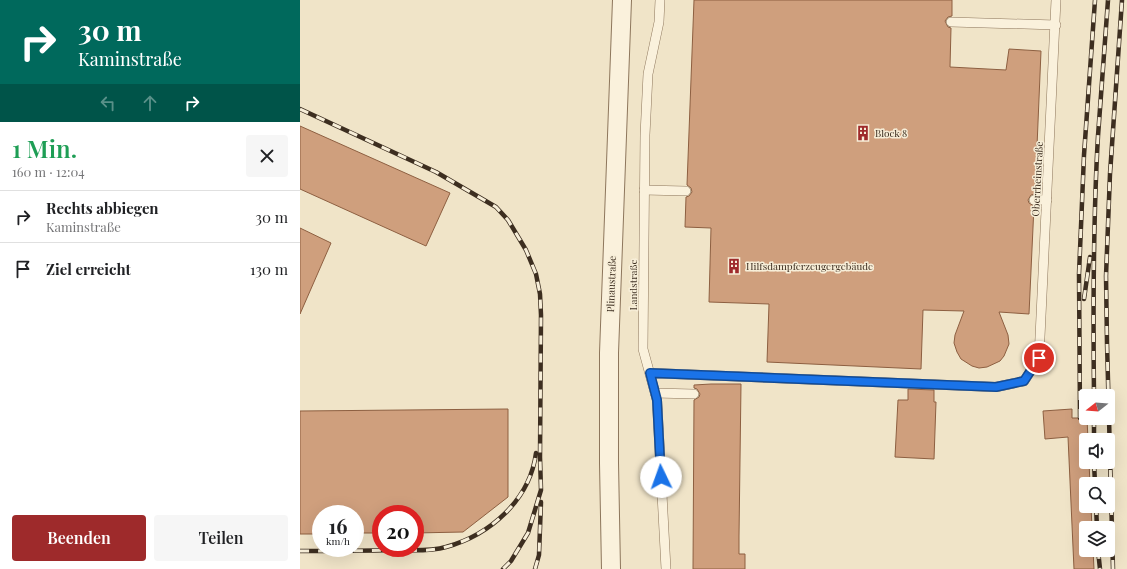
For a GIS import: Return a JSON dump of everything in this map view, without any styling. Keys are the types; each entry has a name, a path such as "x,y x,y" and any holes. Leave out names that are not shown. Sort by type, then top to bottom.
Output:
{"street":[{"name":"Plinaustraße","path":"611,569 609,353 622,0"}],"lane":[{"name":"Landstraße","path":"660,0 659,22 648,74 645,135 644,349 657,400 666,569"},
{"name":"Oberrheinstraße","path":"650,373 996,387 1024,381 1039,358 1056,0"},
{"path":"952,22 1056,25"},
{"path":"644,190 686,192"},
{"path":"1034,200 1047,200"},
{"path":"655,393 694,394"}],"building":[{"name":"Block 8","path":"694,0 952,0 952,16 948,17 945,21 948,27 951,28 950,67 1006,70 1009,49 1041,51 1035,194 1031,195 1028,200 1029,203 1034,206 1029,314 999,312 1008,335 1009,344 1000,361 987,367 979,368 972,366 961,359 954,343 955,335 964,311 923,310 921,369 767,362 769,304 709,302 711,228 685,227 686,197 692,192 691,188 687,185"},
{"path":"300,126 450,193 426,246 300,189"},
{"path":"300,228 331,243 300,314"},
{"path":"741,384 739,554 745,554 745,569 693,569 694,400 699,397 700,394 697,389 694,388 694,385"},
{"path":"908,389 934,390 934,402 936,402 934,459 895,457 898,400 908,400"},
{"path":"508,409 508,497 463,532 424,533 424,505 372,505 372,533 364,533 364,505 312,505 312,534 300,534 300,411"},
{"path":"1072,409 1072,418 1079,418 1079,425 1087,425 1088,433 1079,433 1079,469 1089,469 1090,477 1079,477 1079,513 1091,513 1092,521 1079,521 1079,557 1093,557 1094,569 1074,569 1068,437 1045,439 1043,411"}],"railway":[{"path":"1080,389 1079,274 1084,155 1095,0"},
{"path":"1094,389 1095,201 1098,136 1108,0"},
{"path":"1113,569 1106,276 1110,174 1122,0"},
{"path":"300,109 436,172 496,207 508,220 526,250 536,274 540,294 541,490 528,533 511,561 503,569"},
{"path":"1084,299 1090,257"},
{"path":"1094,425 1094,433"},
{"path":"300,551 426,550 439,549 462,541 478,534 492,524 505,513 516,500 526,486 536,453"},
{"path":"1094,469 1095,477"},
{"path":"535,569 539,555 541,502"},
{"path":"1096,513 1097,521"},
{"path":"1099,557 1100,569"}],"place":[{"name":"Block 8","path":"863,133"},
{"name":"Hilfsdampferzeugergebäude","path":"734,266"}],"route":[{"path":"661,477 657,400 650,373 996,387 1024,381 1039,358"}]}
